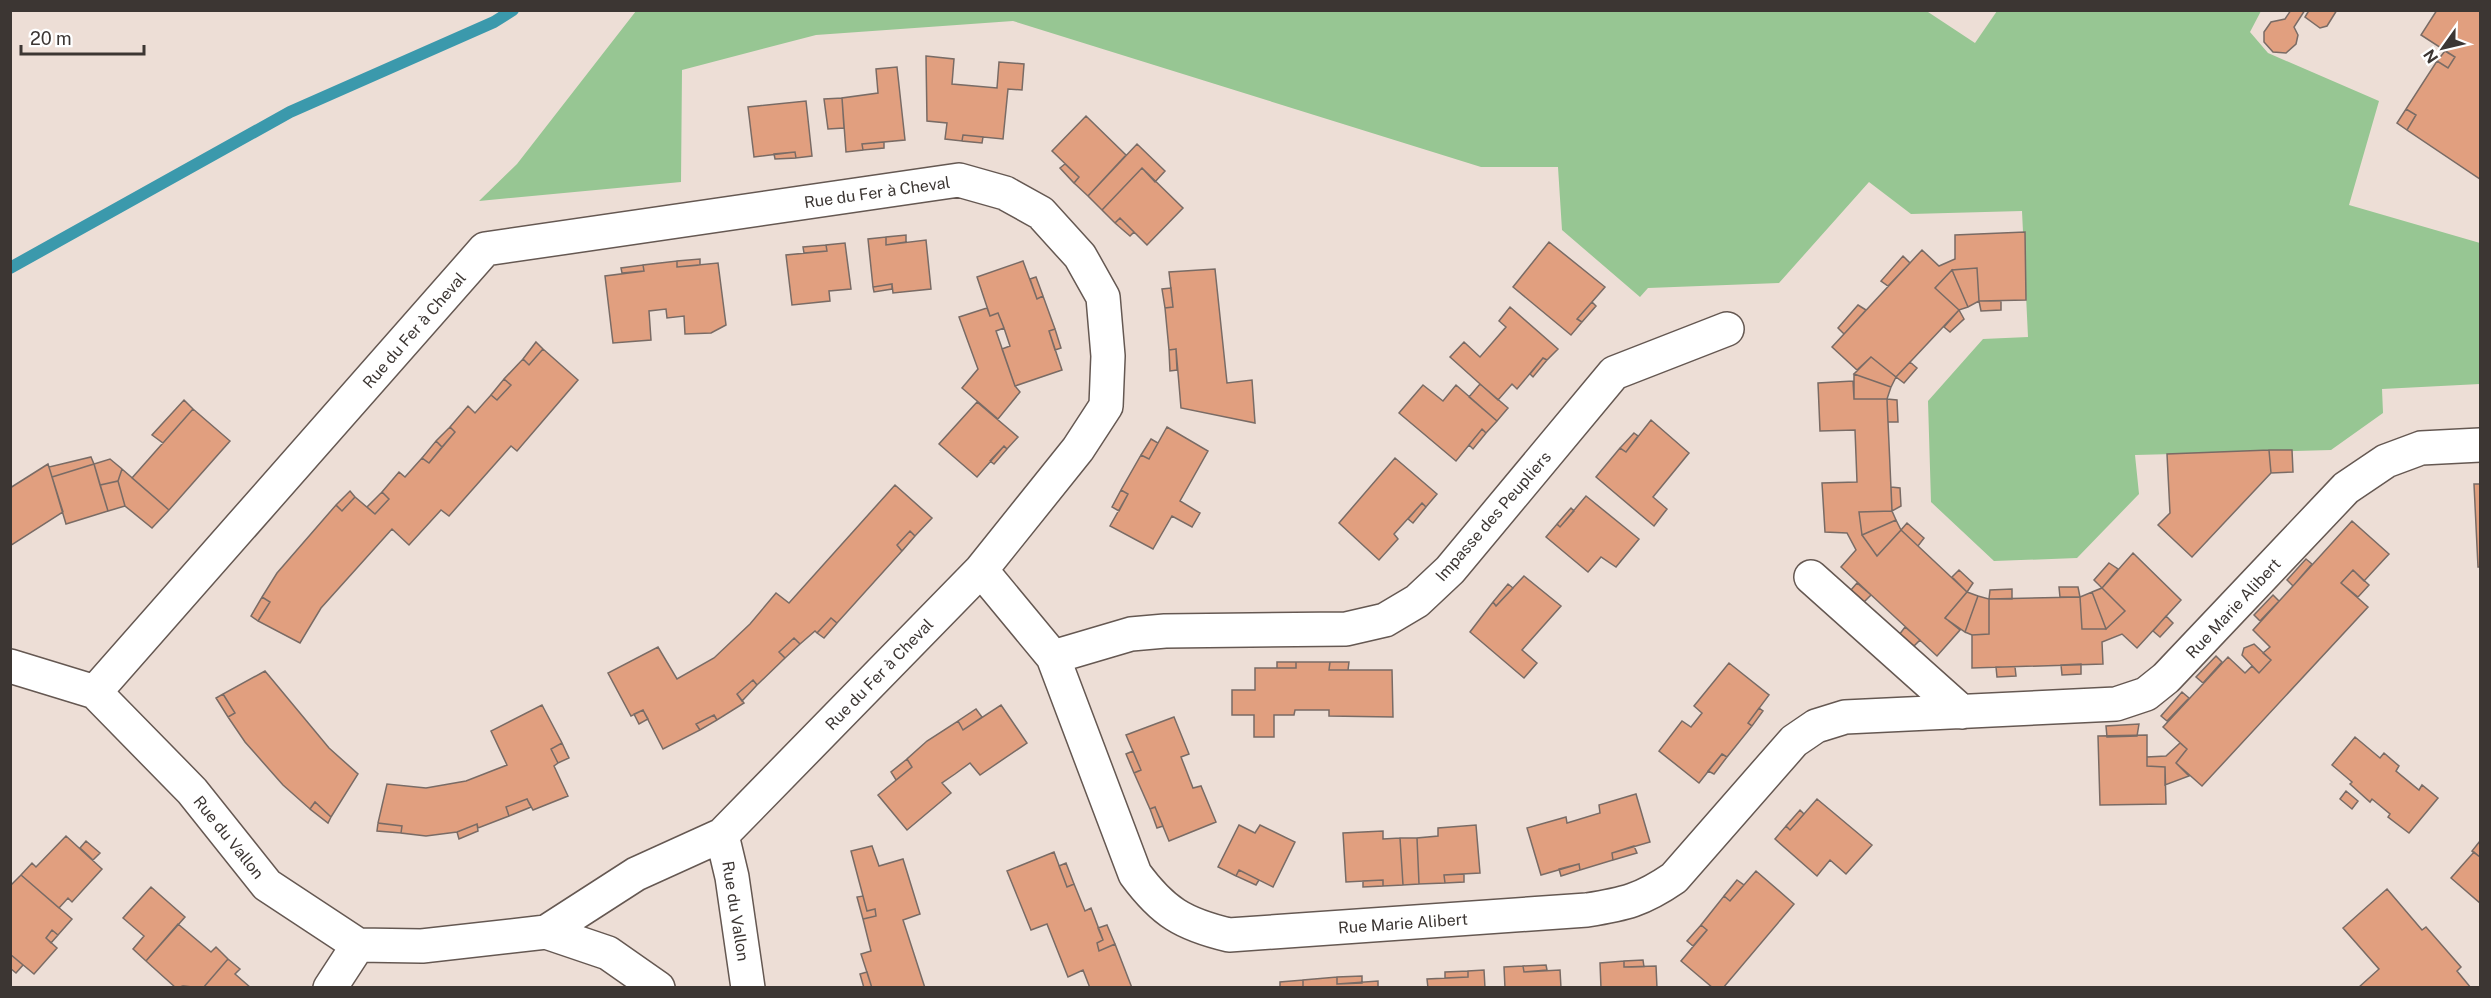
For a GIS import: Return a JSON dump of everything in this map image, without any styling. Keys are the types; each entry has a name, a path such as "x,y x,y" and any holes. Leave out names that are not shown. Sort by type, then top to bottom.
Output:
{"street":[{"name":"Rue du Fer à Cheval","path":"95,692 485,249 959,180 1005,193 1041,213 1080,256 1103,297 1108,356 1106,406 1078,450 981,570 722,835 636,874 546,932"},
{"name":"Impasse des Peupliers","path":"1053,657 1131,634 1165,631 1346,629 1385,620 1417,601 1450,570 1614,373 1727,329"},
{"name":"Rue Marie Alibert","path":"981,570 1053,657 1135,874 1151,896 1171,913 1197,927 1228,935 1587,910 1620,905 1650,895 1674,878 1794,741 1816,726 1845,717 2116,704 2146,694 2166,678 2346,488 2386,461 2421,448 2481,445"},
{"path":"1811,578 1962,712"},
{"name":"Rue du Vallon","path":"10,666 95,692 192,791 267,885 358,945"},
{"name":"Rue du Vallon","path":"722,835 732,877 748,987"},
{"path":"330,987 358,945 422,946 546,932 608,953 658,987"}],"green space":[{"path":"1925,10 1975,43 1997,11 2261,11 2250,32 2268,53 2379,101 2349,205 2480,243 2480,384 2382,389 2383,413 2331,450 2135,455 2139,494 2077,558 1994,561 1931,502 1928,401 1983,339 2028,337 2022,211 1911,214 1869,182 1779,283 1648,288 1640,297 1562,230 1558,167 1481,167 1013,21 816,35 682,70 681,182 479,201 517,164 636,11"}],"building":[{"path":"2291,10 2305,10 2294,27 2298,35 2296,44 2286,53 2273,52 2264,42 2264,32 2271,22 2285,19"},
{"path":"2306,10 2337,10 2327,26 2320,28 2305,17 2308,12"},
{"path":"2437,10 2480,10 2480,179 2407,130 2416,115 2406,109 2437,61 2448,68 2455,57 2421,35"},
{"path":"2445,51 2455,57 2448,68 2437,61"},
{"path":"926,56 954,59 952,84 997,88 999,62 1024,64 1022,90 1008,89 1003,139 963,135 962,141 945,139 947,123 927,121"},
{"path":"897,67 905,140 862,144 863,150 846,152 842,98 878,93 876,69"},
{"path":"842,98 844,128 828,129 824,99"},
{"path":"806,101 812,156 796,158 795,152 754,157 748,107"},
{"path":"2406,109 2416,115 2407,130 2397,123"},
{"path":"1086,116 1126,155 1088,196 1074,183 1079,177 1052,151"},
{"path":"963,135 983,137 982,143 962,141"},
{"path":"884,142 884,148 863,150 862,144"},
{"path":"1137,144 1165,171 1155,182 1142,168 1102,210 1088,196"},
{"path":"795,152 796,158 775,159 774,154"},
{"path":"1065,164 1079,177 1074,183 1060,168"},
{"path":"1142,168 1183,208 1147,245 1120,218 1115,223 1102,210"},
{"path":"1120,218 1134,232 1130,236 1115,223"},
{"path":"2025,232 2026,300 1979,301 1977,268 1952,270 1935,288 1959,310 1896,377 1871,357 1857,370 1832,347 1922,250 1939,266 1955,259 1955,235"},
{"path":"906,235 906,242 886,245 886,237"},
{"path":"886,237 886,245 926,240 931,289 893,293 892,284 873,287 868,239"},
{"path":"1549,242 1605,287 1577,319 1582,322 1571,335 1513,287"},
{"path":"845,243 851,289 829,291 830,301 792,305 786,255 827,251 826,245"},
{"path":"826,245 827,251 804,253 803,247"},
{"path":"1903,256 1910,263 1888,286 1881,281"},
{"path":"700,259 700,265 677,267 677,261"},
{"path":"677,261 677,267 718,263 726,325 711,333 685,334 684,316 667,318 666,309 649,311 651,340 613,343 605,276 644,271 643,265"},
{"path":"1023,261 1037,299 1043,296 1055,329 1049,331 1062,370 1015,386 1002,349 1010,346 1004,328 998,313 990,316 977,277"},
{"path":"643,265 644,271 622,273 621,268"},
{"path":"1977,268 1979,301 1968,307 1952,270"},
{"path":"1215,269 1227,383 1252,380 1255,423 1181,408 1176,349 1169,350 1165,308 1173,307 1169,272"},
{"path":"1952,270 1968,307 1959,310 1935,288"},
{"path":"1036,277 1043,296 1037,299 1030,279"},
{"path":"892,284 892,289 874,292 873,287"},
{"path":"1171,288 1173,307 1165,308 1162,289"},
{"path":"1979,301 2001,301 2001,310 1981,311"},
{"path":"1592,302 1596,306 1582,322 1577,319"},
{"path":"1858,305 1866,310 1844,334 1838,328"},
{"path":"1510,307 1558,349 1547,360 1543,358 1517,389 1512,384 1498,400 1450,357 1464,342 1480,357 1506,327 1499,321"},
{"path":"987,308 990,316 998,313 1004,328 996,331 1015,386 1020,392 998,419 962,388 978,369 959,317"},
{"path":"1959,310 1964,319 1950,332 1944,327"},
{"path":"1055,329 1061,348 1055,350 1049,331"},
{"path":"536,342 543,349 529,365 523,359"},
{"path":"543,349 578,380 517,451 511,446 449,516 441,510 409,545 392,529 321,608 300,643 258,621 270,602 262,597 277,573 336,505 342,511 355,497 375,514 389,499 382,492 399,472 405,477 422,458 429,463 455,432 450,427 468,406 475,413 491,395 497,400 511,385 504,379 523,359 529,365"},
{"path":"1176,349 1177,370 1170,371 1169,350"},
{"path":"1871,357 1896,377 1891,387 1854,374"},
{"path":"1543,358 1547,360 1533,377 1530,374"},
{"path":"1910,362 1917,368 1904,383 1896,377"},
{"path":"1854,374 1891,387 1887,399 1854,399"},
{"path":"504,379 511,385 497,400 491,395"},
{"path":"1853,381 1854,399 1887,399 1892,511 1859,512 1862,535 1877,556 1901,530 1967,592 1945,618 1960,630 1937,656 1841,567 1856,550 1847,533 1825,532 1822,483 1857,482 1855,430 1820,431 1818,383"},
{"path":"1480,384 1508,408 1497,421 1469,397"},
{"path":"1423,385 1443,401 1456,385 1497,421 1486,433 1482,429 1456,461 1399,413"},
{"path":"1887,399 1897,400 1898,422 1888,422"},
{"path":"184,400 193,409 163,443 152,435"},
{"path":"977,402 1018,437 1007,449 1004,446 977,477 939,444"},
{"path":"193,409 230,441 169,510 132,478"},
{"path":"1651,420 1689,453 1653,497 1667,509 1654,526 1596,477 1620,448 1626,452"},
{"path":"450,427 455,432 442,447 436,441"},
{"path":"1167,427 1208,451 1180,501 1200,513 1192,527 1172,516 1153,549 1110,526 1128,494 1121,490 1141,455 1149,459"},
{"path":"1482,429 1486,433 1473,449 1469,445"},
{"path":"1634,433 1638,436 1626,452 1620,448"},
{"path":"1151,439 1158,443 1149,459 1141,455"},
{"path":"436,441 442,447 429,463 422,458"},
{"path":"1004,446 1007,449 994,464 990,461"},
{"path":"2269,450 2292,450 2293,472 2271,473"},
{"path":"2269,450 2271,473 2192,557 2158,525 2170,513 2167,454"},
{"path":"91,457 94,464 52,477 49,467"},
{"path":"1395,458 1437,494 1426,507 1422,503 1394,534 1398,539 1379,560 1339,523"},
{"path":"110,459 122,469 118,481 100,485 94,464"},
{"path":"48,464 63,512 10,546 10,488"},
{"path":"94,464 108,511 66,524 52,477"},
{"path":"122,469 169,510 152,528 125,506 118,481"},
{"path":"118,481 125,506 108,511 100,485"},
{"path":"2474,484 2480,484 2480,567 2478,567"},
{"path":"895,485 932,518 915,536 910,531 897,545 902,551 837,623 831,618 817,633 815,631 800,644 794,638 779,652 785,658 757,685 753,680 737,694 744,703 717,720 714,715 696,724 700,730 663,749 643,710 631,716 608,673 658,647 677,679 714,658 750,624 776,593 789,603"},
{"path":"1891,487 1900,488 1901,506 1892,511"},
{"path":"1121,490 1128,494 1119,511 1112,507"},
{"path":"350,491 355,497 342,511 336,505"},
{"path":"382,492 389,499 375,514 367,507"},
{"path":"1586,496 1639,539 1616,567 1601,557 1588,572 1546,537 1557,524 1560,527"},
{"path":"1422,503 1426,507 1413,523 1408,519"},
{"path":"1571,508 1574,511 1560,527 1557,524"},
{"path":"1892,511 1896,520 1862,535 1859,512"},
{"path":"1896,520 1901,530 1877,556 1862,535"},
{"path":"2352,521 2389,554 2364,581 2353,570 2341,583 2368,607 2202,786 2176,763 2187,749 2163,727 2228,657 2245,673 2252,666 2259,673 2271,660 2263,653 2270,647 2253,630"},
{"path":"1907,523 1924,538 1918,546 1901,530"},
{"path":"910,531 915,536 902,551 897,545"},
{"path":"2133,553 2181,600 2137,648 2122,634 2102,642 2103,664 1972,668 1972,635 1989,634 1989,599 2080,597 2082,629 2106,629 2125,611 2102,588"},
{"path":"2306,559 2312,564 2293,586 2287,580"},
{"path":"2109,563 2118,569 2102,588 2094,580"},
{"path":"1959,570 1973,583 1967,592 1952,577"},
{"path":"2353,570 2369,585 2358,597 2341,583"},
{"path":"1524,576 1561,606 1522,650 1537,663 1524,678 1470,632 1493,602 1496,606"},
{"path":"1857,583 1871,595 1864,602 1851,590"},
{"path":"1508,584 1513,588 1496,606 1493,602"},
{"path":"2059,587 2078,587 2080,597 2060,597"},
{"path":"2102,588 2125,611 2106,629 2092,592"},
{"path":"2012,589 2012,599 1989,599 1990,590"},
{"path":"1967,592 1978,596 1965,632 1945,618"},
{"path":"2092,592 2106,629 2082,629 2080,597"},
{"path":"2273,595 2279,601 2260,621 2254,615"},
{"path":"1978,596 1989,599 1989,634 1972,635 1965,632"},
{"path":"262,597 270,602 258,621 251,616"},
{"path":"2166,616 2173,623 2160,637 2153,631"},
{"path":"831,618 837,623 824,638 817,633"},
{"path":"1905,627 1920,640 1913,647 1899,635"},
{"path":"794,638 800,644 785,658 779,652"},
{"path":"2254,644 2271,660 2259,673 2242,655 2244,648"},
{"path":"2216,656 2222,662 2203,683 2196,677"},
{"path":"1277,662 1296,662 1296,668 1277,668"},
{"path":"1296,662 1330,662 1329,670 1392,670 1393,717 1329,716 1329,710 1295,710 1294,715 1274,715 1274,737 1254,737 1254,715 1232,715 1232,690 1255,690 1255,668 1296,668"},
{"path":"1330,662 1349,662 1348,670 1329,670"},
{"path":"1729,663 1769,695 1748,723 1752,726 1727,757 1722,754 1699,783 1659,751 1682,721 1691,727 1702,713 1694,706"},
{"path":"2081,664 2081,674 2062,675 2061,665"},
{"path":"1996,667 2015,667 2016,676 1997,677"},
{"path":"265,671 329,748 358,774 331,817 315,802 310,809 283,785 245,742 228,717 235,713 223,694"},
{"path":"753,680 757,685 742,701 737,694"},
{"path":"2182,692 2189,698 2167,721 2161,716"},
{"path":"223,694 235,713 228,717 216,698"},
{"path":"542,705 562,743 551,749 558,763 554,766 568,796 533,810 527,799 506,807 509,816 478,828 477,824 457,832 426,836 401,833 402,826 378,823 387,784 426,788 466,781 507,765 491,731"},
{"path":"1001,705 1027,743 980,775 970,763 942,783 951,793 907,830 878,795 912,767 907,759 927,741 958,721 963,730"},
{"path":"1759,708 1763,711 1752,726 1748,723"},
{"path":"976,709 982,717 963,730 958,721"},
{"path":"643,710 648,719 639,724 634,714"},
{"path":"714,715 717,720 700,730 696,724"},
{"path":"1174,717 1189,754 1181,757 1193,788 1201,786 1216,822 1169,841 1155,807 1150,809 1134,773 1141,770 1126,735"},
{"path":"2139,724 2137,736 2107,737 2106,726"},
{"path":"2147,735 2147,766 2165,767 2166,804 2100,805 2098,736"},
{"path":"2355,737 2380,758 2384,753 2399,766 2396,771 2419,790 2422,785 2438,798 2409,833 2388,817 2390,814 2372,799 2370,802 2332,765"},
{"path":"562,743 569,758 558,763 551,749"},
{"path":"2180,743 2187,749 2176,763 2189,776 2165,785 2165,767 2147,766 2147,757 2166,756"},
{"path":"1133,751 1141,770 1134,773 1126,754"},
{"path":"1722,754 1727,757 1714,774 1708,771"},
{"path":"907,759 912,767 896,780 891,772"},
{"path":"2346,791 2358,801 2352,809 2340,799"},
{"path":"1636,794 1650,842 1612,853 1613,860 1580,870 1579,864 1541,875 1527,828 1566,817 1567,823 1600,813 1599,805"},
{"path":"527,799 531,807 509,816 506,807"},
{"path":"1817,799 1872,845 1846,874 1830,860 1817,876 1775,839 1786,826 1790,830"},
{"path":"315,802 331,817 328,823 310,809"},
{"path":"1155,807 1163,826 1157,828 1150,809"},
{"path":"1800,810 1804,814 1790,830 1786,826"},
{"path":"378,823 402,826 401,833 377,831"},
{"path":"477,824 478,831 459,839 457,832"},
{"path":"1239,825 1255,833 1260,825 1295,842 1273,887 1239,870 1236,876 1218,867"},
{"path":"1476,825 1480,873 1444,875 1445,883 1419,884 1417,838 1438,836 1438,828"},
{"path":"1383,831 1383,839 1400,838 1403,885 1383,886 1383,880 1346,882 1343,833"},
{"path":"66,836 102,869 72,902 68,898 59,908 21,875 32,863 36,867"},
{"path":"1400,838 1417,838 1419,884 1403,885"},
{"path":"86,841 100,853 93,860 80,848"},
{"path":"2480,841 2480,857 2472,851"},
{"path":"872,846 879,866 903,859 920,914 903,920 925,988 872,988 861,954 871,951 863,919 876,916 875,909 867,911 851,851"},
{"path":"1634,846 1637,853 1613,860 1612,853"},
{"path":"1054,852 1067,887 1074,884 1085,911 1091,908 1103,940 1097,943 1099,951 1115,944 1132,988 1090,988 1083,970 1068,977 1047,924 1031,930 1007,871"},
{"path":"2474,852 2480,857 2480,903 2451,878"},
{"path":"1066,863 1074,884 1067,887 1059,866"},
{"path":"1579,864 1580,870 1561,876 1559,869"},
{"path":"1239,870 1259,880 1256,885 1236,876"},
{"path":"1756,871 1794,904 1723,988 1713,988 1681,961 1707,930 1701,925 1724,896 1730,901"},
{"path":"1464,874 1464,882 1445,883 1444,875"},
{"path":"21,875 72,919 58,935 52,930 46,938 57,948 34,974 10,954 10,886"},
{"path":"1383,880 1383,886 1363,887 1363,881"},
{"path":"1737,880 1744,885 1730,901 1724,896"},
{"path":"151,887 185,917 146,961 133,949 144,936 123,918"},
{"path":"2387,889 2422,930 2426,927 2461,967 2457,971 2471,988 2358,988 2379,969 2343,928"},
{"path":"863,896 867,911 875,909 876,916 863,919 857,897"},
{"path":"178,924 211,952 216,947 228,959 203,988 183,986 176,988 146,961"},
{"path":"1107,925 1115,944 1099,951 1097,943 1103,940 1098,928"},
{"path":"1701,925 1707,930 1693,946 1687,941"},
{"path":"52,930 58,935 51,943 46,938"},
{"path":"10,954 23,965 16,973 10,968"},
{"path":"228,959 240,969 235,974 251,988 203,988"},
{"path":"1643,960 1644,967 1624,967 1624,961"},
{"path":"1624,961 1624,967 1656,966 1657,988 1601,988 1600,963"},
{"path":"1546,965 1547,970 1524,972 1523,966"},
{"path":"1523,966 1524,972 1560,970 1561,988 1505,988 1504,967"},
{"path":"1484,970 1485,988 1428,988 1427,979 1468,977 1468,971"},
{"path":"1468,971 1468,977 1445,978 1445,972"},
{"path":"867,972 872,988 864,988 860,974"},
{"path":"1362,976 1362,983 1337,984 1337,977"},
{"path":"1337,977 1337,984 1378,981 1378,988 1289,988 1303,987 1303,980"},
{"path":"1303,980 1303,987 1280,988 1280,982"}],"waterway":[{"path":"10,268 290,112 494,22 513,10"}]}
